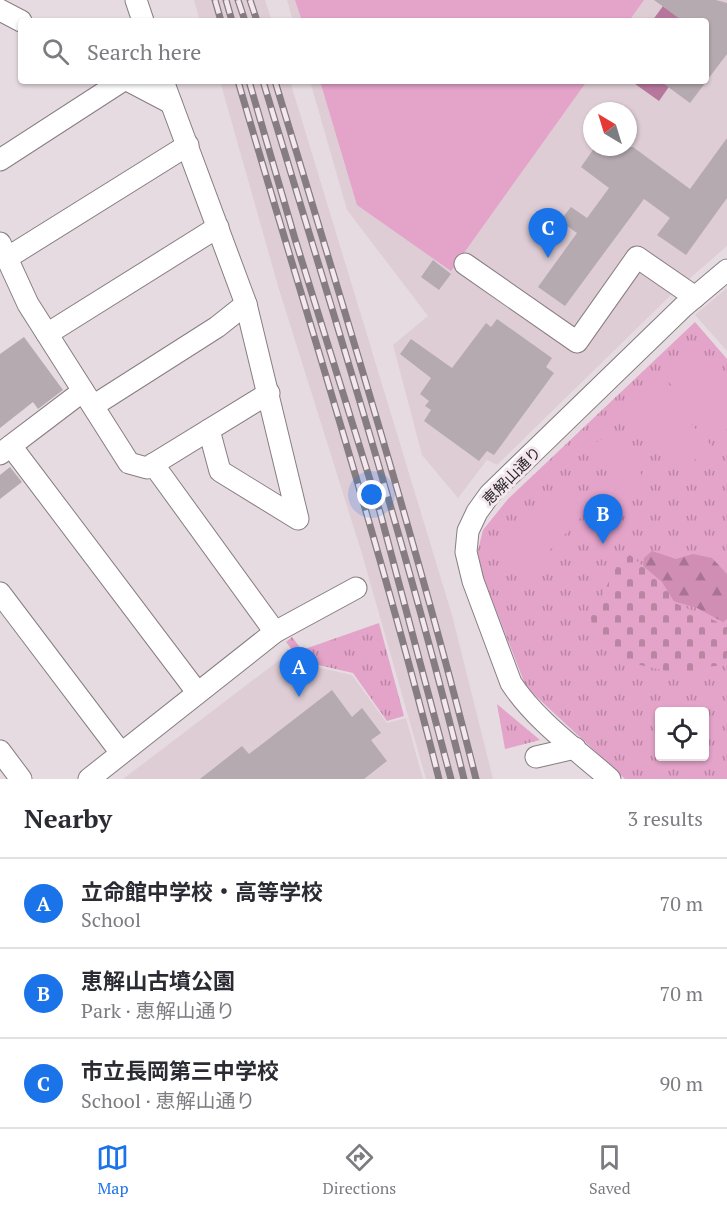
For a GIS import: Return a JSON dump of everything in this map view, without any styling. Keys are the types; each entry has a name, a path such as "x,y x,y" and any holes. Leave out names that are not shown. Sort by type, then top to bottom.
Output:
{"street":[{"path":"136,0 142,18"},
{"path":"0,9 18,19"},
{"path":"0,160 117,84"},
{"path":"134,84 171,104"},
{"path":"164,84 246,304 298,519 220,471 209,430"},
{"path":"188,145 4,251 28,304 129,463 147,468 269,393"},
{"path":"47,334 218,227"},
{"path":"465,264 577,342 637,257 695,297"},
{"name":"恵解山通り","path":"610,779 521,698 511,683 473,581 466,552 468,531 490,494 695,297 727,270"},
{"path":"197,692 6,450 88,399 217,327 246,304"},
{"path":"153,464 275,632"},
{"path":"89,779 275,632 356,588"},
{"path":"3,601 121,753"},
{"path":"536,757 575,748"},
{"path":"0,751 21,779"}],"shaded area":[{"path":"194,0 265,0 271,18 199,18"},
{"path":"287,0 727,0 727,246 672,294 497,465 487,460 458,498 422,455 393,345 428,316 347,210 311,84 709,84 709,18 292,18"},
{"path":"663,6 679,18 654,18"},
{"path":"221,84 291,84 452,615 493,779 426,779 362,554 278,286"},
{"path":"635,84 671,84 659,101"},
{"path":"727,288 727,351 695,315"},
{"path":"290,652 299,663 352,675 387,723 406,718 423,779 123,779"}],"green space":[{"path":"295,0 644,0 631,18 301,18"},
{"path":"321,84 585,84 451,271 357,205"},
{"path":"695,322 727,359 727,779 625,779 526,687 476,558 483,530 508,499"},
{"path":"691,350 727,388 727,429 719,437 663,376"},
{"path":"654,385 711,445 682,471 626,411"},
{"path":"621,431 647,487 620,500 594,443"},
{"path":"558,486 586,512 529,572 501,545"},
{"path":"652,551 676,559 693,554 712,558 727,574 727,619 723,622 697,608 673,601 643,565 644,558"},
{"path":"630,555 662,582 675,603 722,624 727,621 727,665 703,667 686,676 616,659 592,627 591,617 618,564"},
{"path":"379,623 404,716 387,721 353,673 301,661 286,642 292,637 302,650"},
{"path":"497,704 540,740 505,749"}],"building":[{"path":"654,0 716,0 727,3 727,54 709,78 709,18 679,18"},
{"path":"664,84 704,84 690,103"},
{"path":"727,138 727,198 686,255 657,235 670,218 644,199 565,306 538,287 577,233 560,221 571,207 587,218 609,188 581,167 589,156 637,156 637,150 690,189"},
{"path":"433,260 451,274 439,290 421,277"},
{"path":"497,319 552,358 546,367 554,373 494,455 487,451 479,461 424,421 431,410 425,406 429,401 420,394 431,378 400,354 411,339 452,368 486,323 491,327"},
{"path":"24,337 63,390 38,409 33,402 0,428 0,354"},
{"path":"10,467 22,482 0,499 0,475"},
{"path":"332,690 352,717 362,708 381,733 371,740 387,761 364,779 200,779 242,746 249,754"}],"railway":[{"path":"215,0 220,18"},
{"path":"226,0 231,18"},
{"path":"238,0 244,18"},
{"path":"250,0 256,18"},
{"path":"239,84 367,516 439,779"},
{"path":"250,84 295,239 380,512 451,779"},
{"path":"264,84 393,516 464,779"},
{"path":"276,84 405,516 476,779"}],"place":[{"name":"市立長岡第三中学校","path":"548,258"},
{"name":"恵解山古墳公園","path":"603,544"},
{"name":"立命館中学校・高等学校","path":"299,697"}]}
